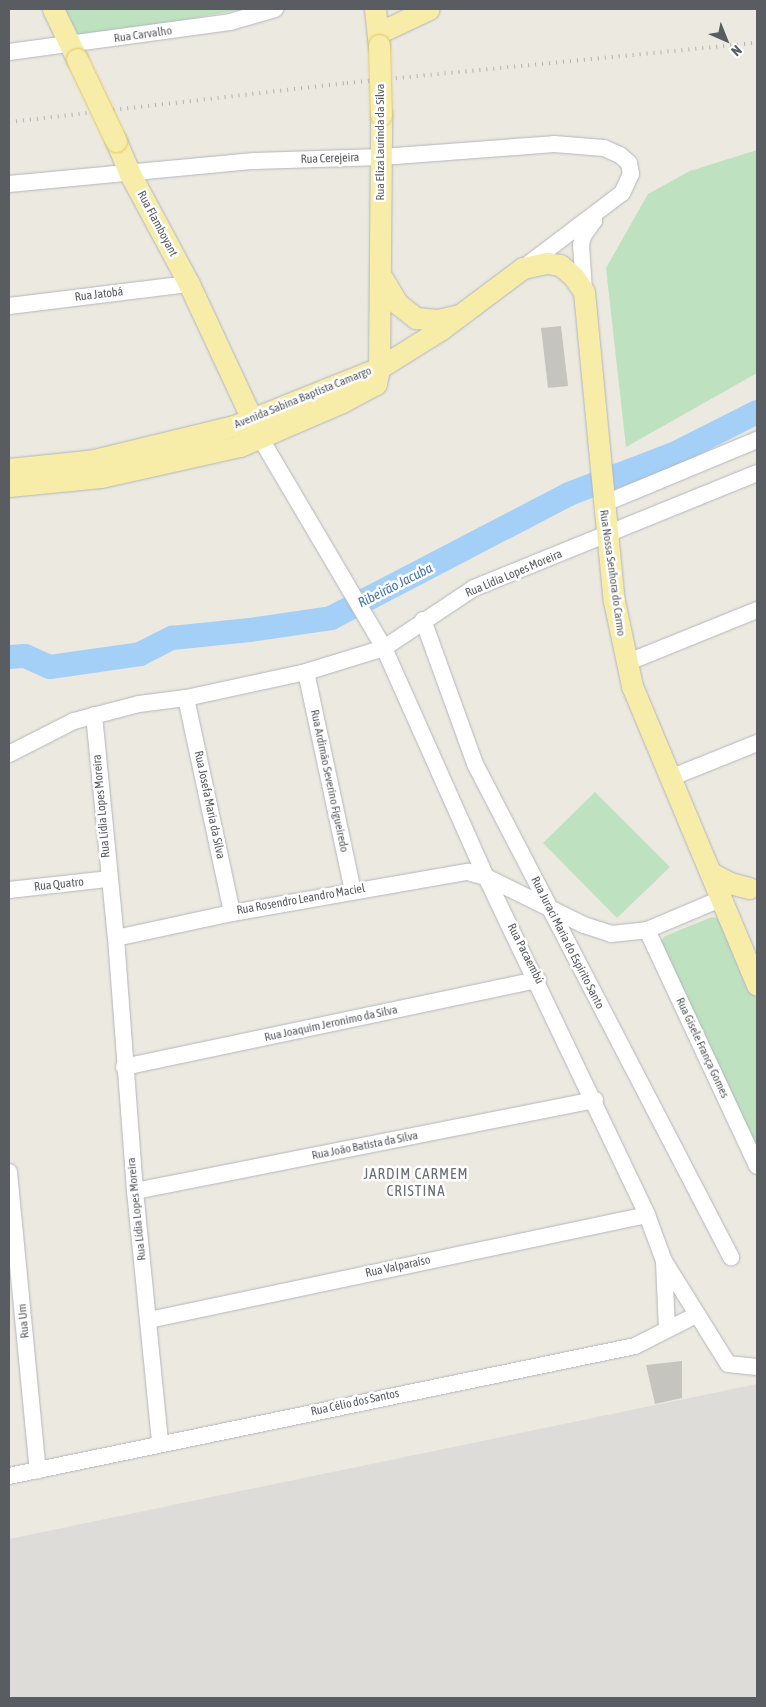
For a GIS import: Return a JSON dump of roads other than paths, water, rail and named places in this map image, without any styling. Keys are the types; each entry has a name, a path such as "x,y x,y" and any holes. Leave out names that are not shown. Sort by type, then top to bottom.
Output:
{"main road":[{"name":"Rua Flamboyant","path":"53,9 116,141 128,172 189,284 261,439"},
{"name":"Rua Eliza Laurinda da Silva","path":"376,9 379,39 382,157 379,368"},
{"path":"379,39 429,9"},
{"path":"379,368 462,314 523,268 547,263 560,266 573,276 584,292"},
{"path":"381,275 398,304 416,318 438,320 462,314"},
{"name":"Rua Nossa Senhora do Carmo","path":"584,292 602,498 614,601 626,663 632,686 723,898 757,985"},
{"name":"Avenida Sabina Baptista Camargo","path":"9,469 94,460 199,436 252,419 379,368 378,379 369,389 261,439 101,477 9,486"},
{"path":"711,873 730,883 753,886"},
{"path":"723,898 753,886"}],"street":[{"name":"Rua Carvalho","path":"9,52 74,52 230,22 275,9"},
{"name":"Rua Cerejeira","path":"9,184 254,161 382,157 554,144 604,148 620,154 628,163 631,174 628,184 583,236 580,262 584,292"},
{"name":"Rua Cerejeira","path":"523,268 611,204"},
{"name":"Rua Jatobá","path":"9,306 189,284"},
{"name":"Rua Pacaembú","path":"261,439 384,648 486,877 595,1100 647,1215 664,1261 728,1364 757,1367"},
{"path":"602,498 757,440"},
{"name":"Rua Lídia Lopes Moreira","path":"160,1443 135,1191 124,1067 116,938 108,879 94,715 139,704 186,698 306,672 384,648 423,620 474,588 757,473"},
{"path":"626,663 757,610"},
{"name":"Rua Juraci Maria do Espírito Santo","path":"423,620 475,764 731,1257"},
{"name":"Rua Ardimão Severino Figueiredo","path":"306,672 353,890"},
{"name":"Rua Josefa Maria da Silva","path":"186,698 232,913"},
{"path":"9,754 74,721 94,715"},
{"path":"670,778 757,744"},
{"name":"Rua Rosendro Leandro Maciel","path":"116,938 353,890 468,872 486,877 584,926 611,934 647,930 723,898"},
{"name":"Rua Quatro","path":"9,890 108,879"},
{"name":"Rua Gisele França Gomes","path":"647,930 757,1166"},
{"name":"Rua Joaquim Jeronimo da Silva","path":"124,1067 538,980"},
{"name":"Rua João Batista da Silva","path":"135,1191 595,1100"},
{"name":"Rua Um","path":"9,1172 38,1471"},
{"name":"Rua Valparaíso","path":"149,1320 647,1215"},
{"name":"Rua Pacaembú","path":"664,1261 667,1328"},
{"name":"Rua Célio dos Santos","path":"9,1476 160,1443 636,1346 667,1328 696,1315"}],"waterway":[{"name":"Ribeirão Jacuba","path":"9,657 25,656 50,667 140,654 172,638 250,630 331,618 569,494 674,454 757,412"}],"railway":[{"path":"9,122 347,83 757,43"}],"district":[{"name":"JARDIM CARMEM CRISTINA","path":"416,1182"}]}
